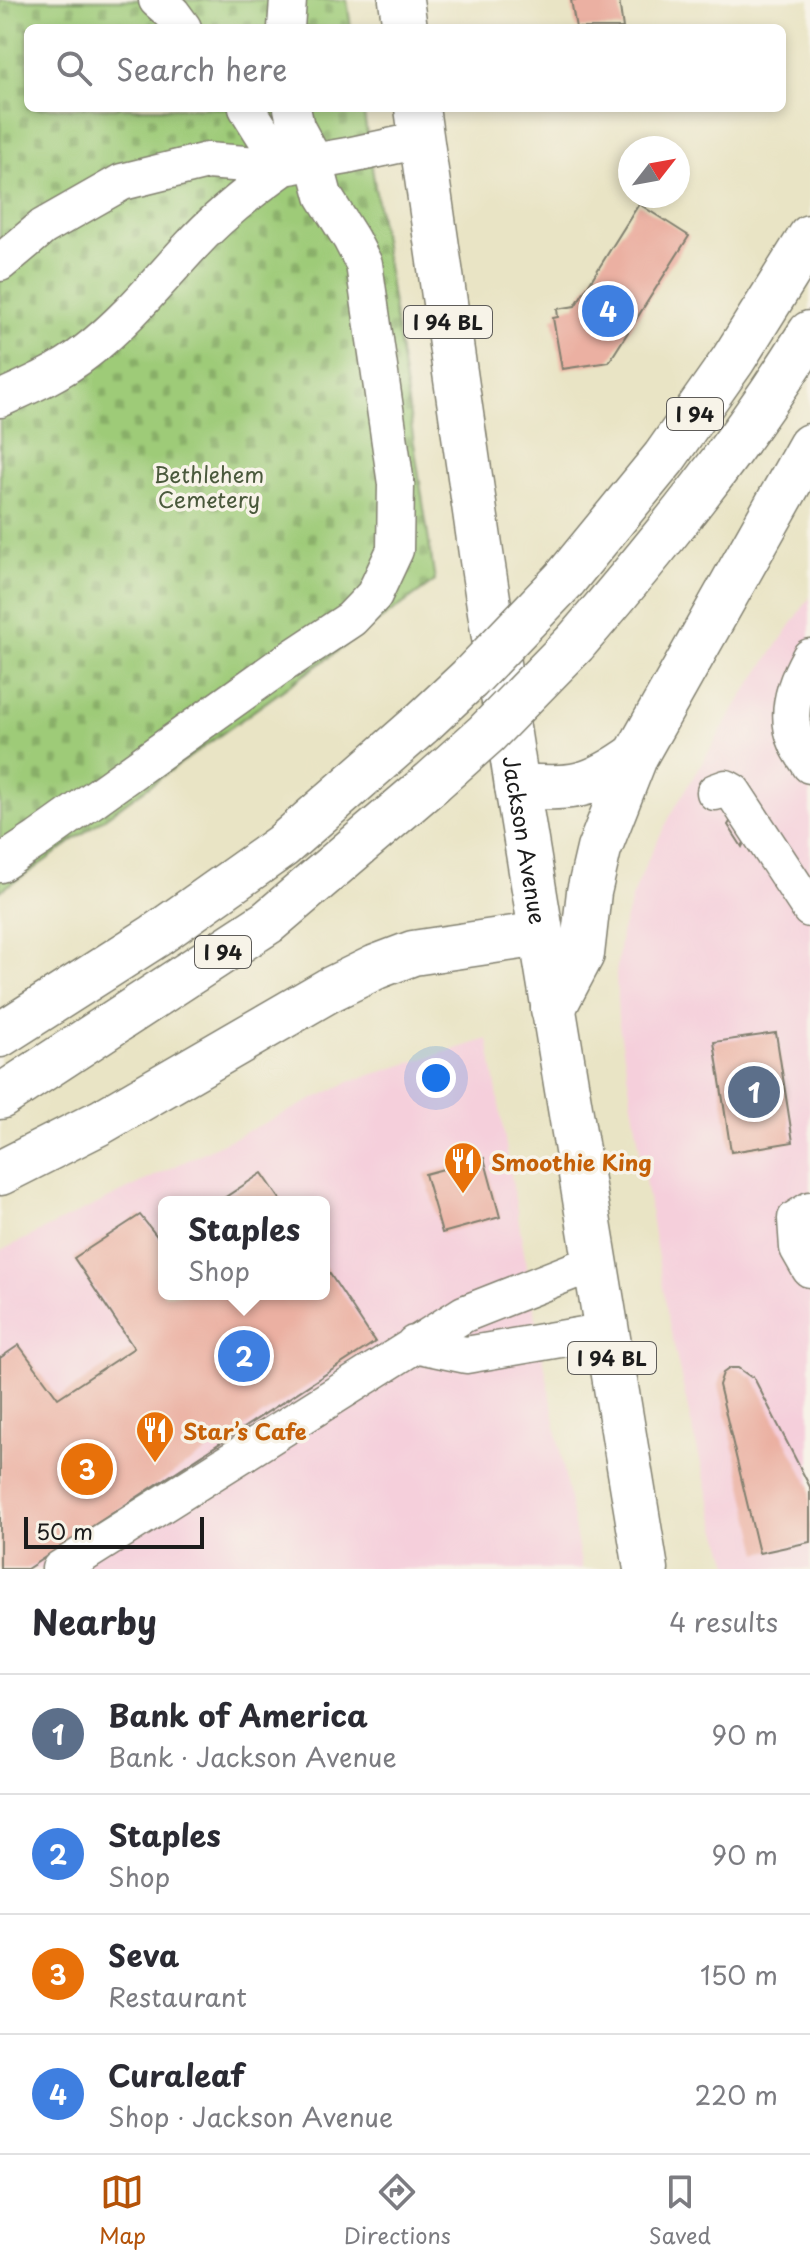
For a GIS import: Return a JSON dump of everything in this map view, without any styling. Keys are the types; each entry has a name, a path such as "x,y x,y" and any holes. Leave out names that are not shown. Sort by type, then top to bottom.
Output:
{"main road":[{"path":"401,0 404,24"},
{"name":"Jackson Avenue","path":"419,124 517,786 646,1569"},
{"name":"I 94","path":"0,1035 155,936 282,846 421,724 500,647 565,579 664,458 733,360 810,237"},
{"name":"I 94","path":"0,1097 268,922 486,734 575,643 641,567 709,481 773,392 810,333"},
{"path":"553,1009 582,954 589,892 599,849 636,755 810,446"},
{"path":"517,786 563,789 587,783 611,774 636,755"},
{"path":"0,1173 101,1122 329,990 376,967 413,953 541,934"}],"lane":[{"path":"157,0 179,24"},
{"path":"286,24 288,0"},
{"path":"0,864 351,619 374,595 395,550 396,484 364,264 324,196 251,112"},
{"path":"293,112 299,164"},
{"path":"0,399 30,386 85,353 125,317 191,245 243,195 299,164 419,124"},
{"path":"0,263 43,227 122,182 207,161 299,164"},
{"path":"810,657 794,692 791,719 796,743 810,765"},
{"path":"715,792 726,788 733,792 810,909"},
{"path":"810,1210 796,1219 798,1248 810,1269"},
{"path":"60,1569 464,1314 596,1262"},
{"path":"414,1344 466,1355 607,1331"}],"shaded area":[{"path":"810,597 810,1569 731,1569 717,1528 669,1324 618,1019 616,974 621,934 649,857 674,809 740,700"},
{"path":"488,1039 582,1569 0,1569 0,1251 351,1081"}],"green space":[{"name":"Bethlehem Cemetery","path":"0,0 347,0 350,24 24,24 24,112 364,112 435,581 0,891"}],"building":[{"path":"571,0 619,0 622,24 575,24"},
{"path":"636,208 645,208 689,236 609,362 562,369 553,318 558,317 557,309 575,306"},
{"path":"736,812 749,832 742,847 728,825"},
{"path":"776,1033 793,1142 731,1152 714,1042"},
{"name":"Smoothie King","path":"484,1158 500,1217 442,1233 425,1174"},
{"path":"262,1173 278,1196 227,1196"},
{"path":"140,1215 158,1238 158,1300 330,1300 330,1274 375,1342 27,1569 0,1569 0,1358 19,1345 58,1398 134,1348 74,1258"},
{"path":"730,1368 738,1368 753,1376 810,1487 810,1542 759,1553 719,1385 723,1373"}],"place":[{"name":"Curaleaf","path":"608,311"},
{"name":"Bank of America","path":"754,1092"},
{"name":"Smoothie King","path":"463,1195"},
{"name":"Staples","path":"244,1356"},
{"name":"Star’s Cafe","path":"155,1464"},
{"name":"Seva","path":"87,1469"}]}
